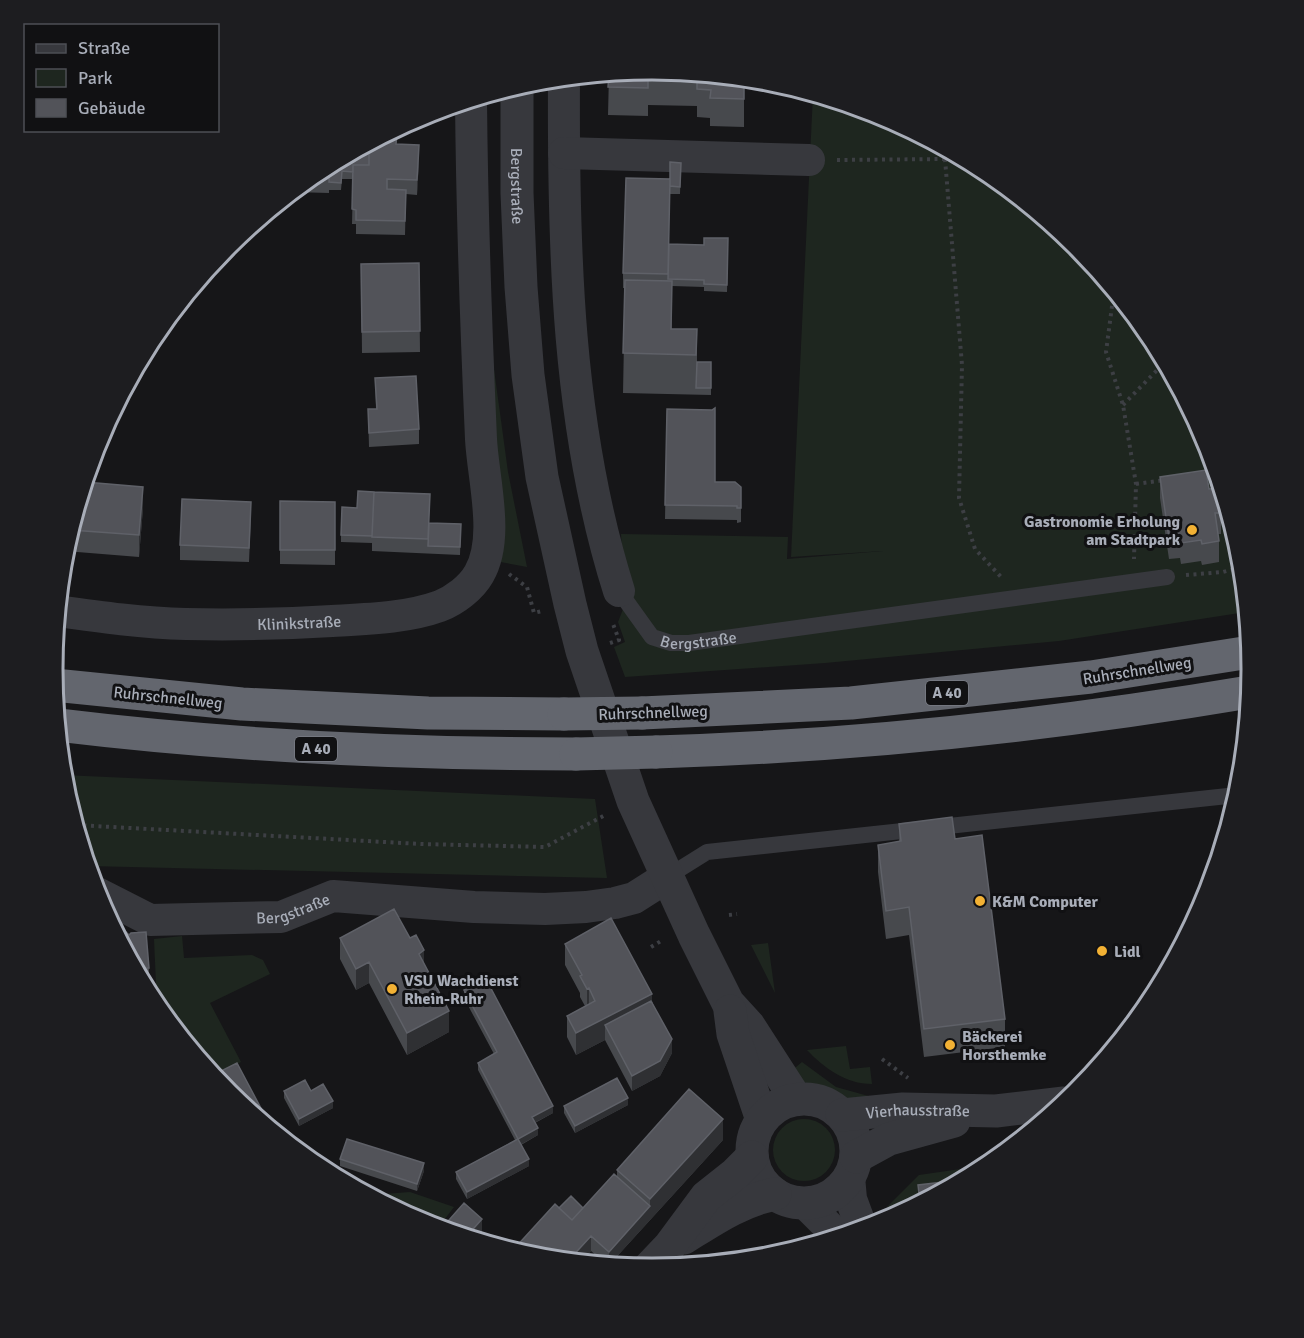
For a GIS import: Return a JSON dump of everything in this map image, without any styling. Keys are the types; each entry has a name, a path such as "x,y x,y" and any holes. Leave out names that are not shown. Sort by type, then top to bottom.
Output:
{"highway":[{"name":"Ruhrschnellweg","path":"63,686 242,704 428,713 642,713 851,703 1091,677 1241,653"},
{"name":"A 40","path":"66,726 274,747 417,753 656,752 781,747 938,733 1071,718 1240,693"}],"street":[{"name":"Bergstraße","path":"564,87 564,153 570,301 576,374 586,445 601,523 619,591"},
{"name":"Bergstraße","path":"517,96 517,193 528,375 542,477 582,651 633,801 667,877 728,1003 749,1026 796,1099"},
{"name":"Klinikstraße","path":"66,612 184,624 292,624 364,620 420,612 443,605 462,593 479,575 487,555 489,527 481,442 464,111"},
{"path":"564,153 809,160"},
{"name":"Bergstraße","path":"111,900 150,920 282,917 333,896 474,907 545,909 615,903 634,898 667,877"},
{"name":"Bergstraße","path":"728,1003 733,1034 762,1120"},
{"path":"831,1230 790,1198 759,1178 752,1157 756,1130 762,1120 779,1105 796,1099 816,1100 832,1107 842,1115 852,1131 851,1199 859,1220"},
{"name":"Vierhausstraße","path":"842,1115 903,1109 996,1111 1047,1105"},
{"name":"Vierhausstraße","path":"852,1167 889,1139 996,1111"},
{"path":"659,1257 706,1197 752,1157"},
{"path":"659,1257 738,1205 757,1198 823,1199 833,1194 852,1167"}],"lane":[{"name":"Bergstraße","path":"619,591 652,637 671,643 689,643 1167,577"},
{"path":"667,877 707,852 1227,796"}],"path":[{"path":"809,160 945,159 962,365 959,498 975,549 1020,597"},
{"path":"1113,302 1106,351 1123,405 1136,484 1133,582"},
{"path":"1123,405 1159,369"},
{"path":"1193,475 1207,473"},
{"path":"1136,484 1170,479"},
{"path":"1167,577 1232,569"},
{"path":"527,587 533,609"},
{"path":"608,643 619,640 613,623"},
{"path":"84,825 421,844 545,847 633,801"},
{"path":"729,915 737,914"},
{"path":"651,947 661,941"}],"green space":[{"path":"813,103 841,111 913,141 979,179 1040,226 1095,281 1119,310 1162,374 1196,444 1221,517 1230,554 1238,613 1059,641 825,663 625,677 614,647 625,642 618,622 625,604 621,534 788,537 787,559 883,551 791,557"},
{"path":"491,347 508,472 527,567 495,561"},
{"path":"73,775 595,799 607,878 97,866 83,821"},
{"path":"182,936 184,958 252,955 263,960 270,974 210,1003 241,1062 223,1071 185,1028 162,996 156,987 154,939"},
{"path":"768,943 775,993 751,945"},
{"path":"846,1046 850,1069 870,1067 872,1084 853,1081 836,1074 807,1050"},
{"path":"802,1062 836,1087 872,1097 850,1105 819,1090 790,1072"},
{"path":"798,1119 810,1119 826,1128 833,1138 835,1150 833,1162 826,1172 810,1181 798,1181 787,1176 778,1167 773,1156 773,1144 778,1133 787,1124"},
{"path":"963,1169 913,1197 888,1208 887,1207 919,1175"},
{"path":"410,1192 454,1207 444,1220 385,1194"}],"building":[{"path":"648,80 648,88 608,87 608,81"},
{"path":"697,82 744,87 744,99 710,98 711,90 697,89"},
{"path":"396,139 396,144 419,145 417,180 387,179 387,189 406,190 405,221 356,220 356,210 352,209 353,165 369,165 369,153"},
{"path":"369,153 369,165 353,165 353,172 342,171 341,183 329,182 329,176"},
{"path":"670,162 681,163 680,187 670,186"},
{"path":"626,178 670,179 668,274 623,273"},
{"path":"704,238 728,238 727,285 704,284 704,280 668,279 669,244 704,245"},
{"path":"419,263 420,331 362,332 361,264"},
{"path":"625,280 672,281 671,329 697,329 696,355 623,353"},
{"path":"697,362 711,362 711,388 696,388"},
{"path":"416,376 419,429 369,433 368,409 377,409 375,378"},
{"path":"715,408 715,482 735,482 741,487 741,508 737,506 665,505 667,409 712,410"},
{"path":"1206,470 1209,489 1213,489 1220,513 1215,513 1219,541 1202,544 1201,540 1181,543 1180,537 1169,538 1160,477"},
{"path":"93,483 143,487 139,535 80,531"},
{"path":"358,491 374,492 372,536 341,535 342,507 357,508"},
{"path":"374,492 430,494 428,539 372,537"},
{"path":"182,499 251,502 249,548 180,545"},
{"path":"280,501 335,502 335,550 280,550"},
{"path":"429,523 461,524 460,547 428,546"},
{"path":"952,817 955,839 982,835 1005,1019 924,1029 909,907 886,911 878,845 901,841 899,824"},
{"path":"394,909 410,938 416,935 424,950 419,954 449,1011 407,1033 369,962 356,969 340,938"},
{"path":"611,918 652,994 576,1033 567,1016 595,1001 565,944"},
{"path":"125,931 129,935 146,932 149,968 147,968 147,972 142,964"},
{"path":"486,979 553,1106 532,1117 538,1128 518,1139 478,1063 497,1052 464,990"},
{"path":"651,1001 672,1039 660,1061 632,1076 605,1025"},
{"path":"237,1063 262,1110 236,1085 222,1070"},
{"path":"617,1078 628,1098 575,1126 564,1106"},
{"path":"305,1080 311,1091 323,1084 333,1101 299,1119 284,1091"},
{"path":"689,1089 723,1119 650,1199 617,1170"},
{"path":"347,1139 424,1163 417,1184 340,1159"},
{"path":"518,1139 529,1159 467,1192 456,1172"},
{"path":"614,1174 650,1206 609,1252 591,1236 575,1253 520,1243 555,1204 572,1220"},
{"path":"940,1182 919,1194 918,1185"},
{"path":"571,1196 583,1208 572,1220 559,1208"},
{"path":"464,1203 482,1219 472,1230 448,1221"}],"place":[{"name":"Gastronomie Erholung am Stadtpark","path":"1192,530"},
{"name":"K&M Computer","path":"980,901"},
{"name":"Lidl","path":"1102,951"},
{"name":"VSU Wachdienst Rhein-Ruhr","path":"392,989"},
{"name":"Bäckerei Horsthemke","path":"950,1045"}]}
